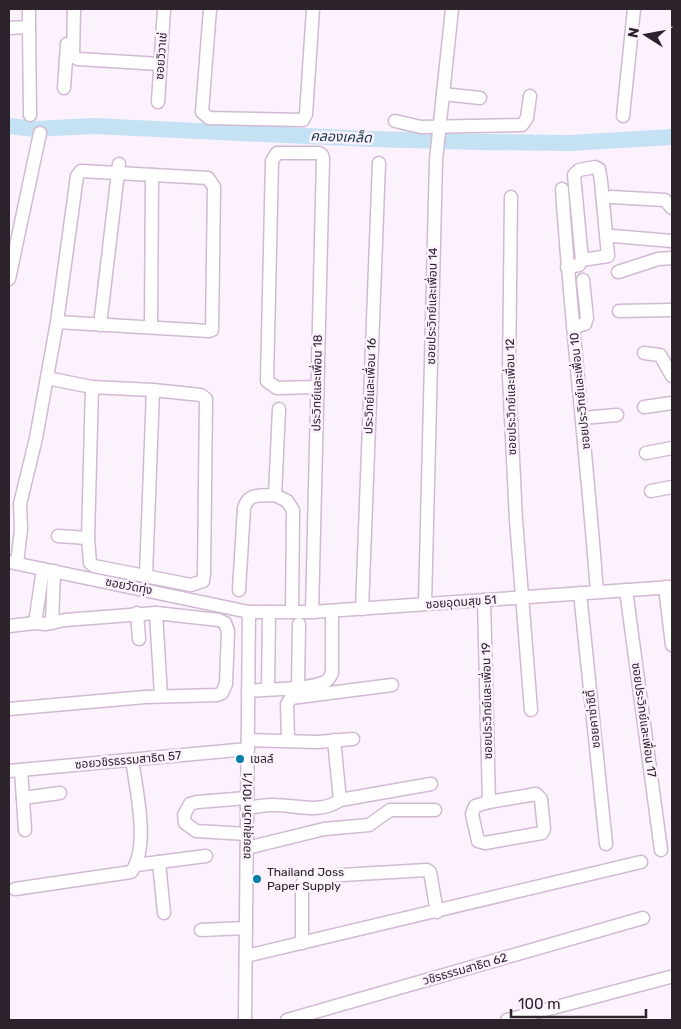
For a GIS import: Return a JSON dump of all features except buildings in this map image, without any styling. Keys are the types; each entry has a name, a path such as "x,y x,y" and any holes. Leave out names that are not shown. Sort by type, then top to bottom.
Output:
{"street":[{"path":"29,9 30,115"},
{"path":"64,88 69,9"},
{"path":"74,9 73,56 78,58 160,64"},
{"name":"ซอยวิวาเช่","path":"158,102 164,9"},
{"path":"210,9 202,112 204,116 208,118 303,120 306,114 313,9"},
{"name":"ซอยประวิทย์และเพื่อน 14","path":"425,604 436,160 452,9"},
{"path":"623,116 634,9"},
{"path":"9,28 29,27"},
{"path":"443,94 480,98"},
{"path":"395,121 412,126 439,128 522,125 527,118 530,96"},
{"path":"9,279 40,133"},
{"name":"ประวิทย์และเพื่อน 18","path":"312,612 317,387 322,155 319,152 277,153 273,157 267,381 277,388 317,387"},
{"name":"ประวิทย์และเพื่อน 16","path":"362,609 379,163"},
{"path":"567,267 579,265 582,260 574,175 579,170 595,167 599,169 608,253 607,257 582,260"},
{"path":"100,325 119,169"},
{"path":"13,563 21,529 20,504 36,438 57,322 77,176 81,172 119,169 152,175 208,178 212,181 214,187 214,325 209,332 57,322"},
{"path":"151,328 152,175"},
{"name":"ซอยประวิทย์และเพื่อน 10","path":"562,189 567,267 589,475 597,592"},
{"name":"ซอยประวิทย์และเพื่อน 12","path":"511,197 509,377 531,710"},
{"path":"611,197 665,200 672,208"},
{"path":"613,236 672,241"},
{"path":"618,272 658,259 672,258"},
{"path":"573,327 585,324 587,318 583,280"},
{"path":"618,311 672,310"},
{"path":"644,353 660,355 672,376"},
{"path":"47,378 92,388 153,390 201,395 206,399 203,581 191,585 92,565 89,560 92,388"},
{"path":"146,576 153,390"},
{"path":"644,407 672,403"},
{"path":"275,496 279,409"},
{"path":"582,418 617,414"},
{"path":"646,453 672,448"},
{"path":"651,491 672,487"},
{"path":"239,590 246,500 251,496 275,496 287,500 293,510 292,612"},
{"path":"9,512 20,504"},
{"path":"58,536 88,538"},
{"name":"ซอยวัดทุ่ง","path":"13,563 249,612"},
{"path":"35,622 49,570"},
{"path":"49,570 52,623"},
{"path":"669,587 672,645"},
{"name":"ซอยอุดมสุข 51","path":"249,612 332,611 669,587"},
{"name":"ซอยประวิทย์และเพื่อน 17","path":"626,590 661,850"},
{"name":"ซอยคาซ่าซิตี้","path":"580,593 606,844"},
{"name":"ซอยประวิทย์และเพื่อน 19","path":"484,600 489,802"},
{"path":"248,691 325,682 330,678 332,673 332,611"},
{"path":"9,626 35,622 46,624 65,620 156,612 219,620 225,623 228,631 226,684 222,693 161,696 9,709"},
{"path":"156,612 161,696"},
{"name":"ซอยสุขุมวิท 101/1","path":"245,1020 249,612"},
{"path":"268,689 269,612"},
{"path":"137,613 139,639"},
{"path":"298,686 299,624"},
{"path":"288,740 287,704 291,698 392,685"},
{"name":"ซอยวชิรธรรมสาธิต 57","path":"15,771 132,760 288,740 318,742 353,739"},
{"path":"334,740 340,800"},
{"path":"16,889 131,872 136,865 140,829 132,760"},
{"path":"15,771 24,798 25,830"},
{"path":"247,834 196,831 185,823 184,815 190,804 197,802 247,803 313,809 331,807 340,800 431,784"},
{"path":"24,798 60,793"},
{"path":"534,794 538,795 541,799 544,832 538,835 480,842 476,839 472,812 477,804 489,802 534,794"},
{"path":"247,848 324,829 369,825 390,810 435,810"},
{"path":"136,865 206,856"},
{"path":"159,862 164,913"},
{"path":"246,956 641,862"},
{"path":"302,943 302,884 307,877 427,870 430,872 437,912"},
{"name":"วชิรธรรมสาธิต 62","path":"287,1020 643,918"},
{"path":"201,930 246,928"},
{"path":"507,1020 670,977"}],"waterway":[{"name":"คลองเคล็ด","path":"9,126 35,129 93,126 370,139 482,142 570,143 672,137"}],"place":[{"name":"เชลล์","path":"240,759"},
{"name":"Thailand Joss Paper Supply","path":"257,879"}]}
